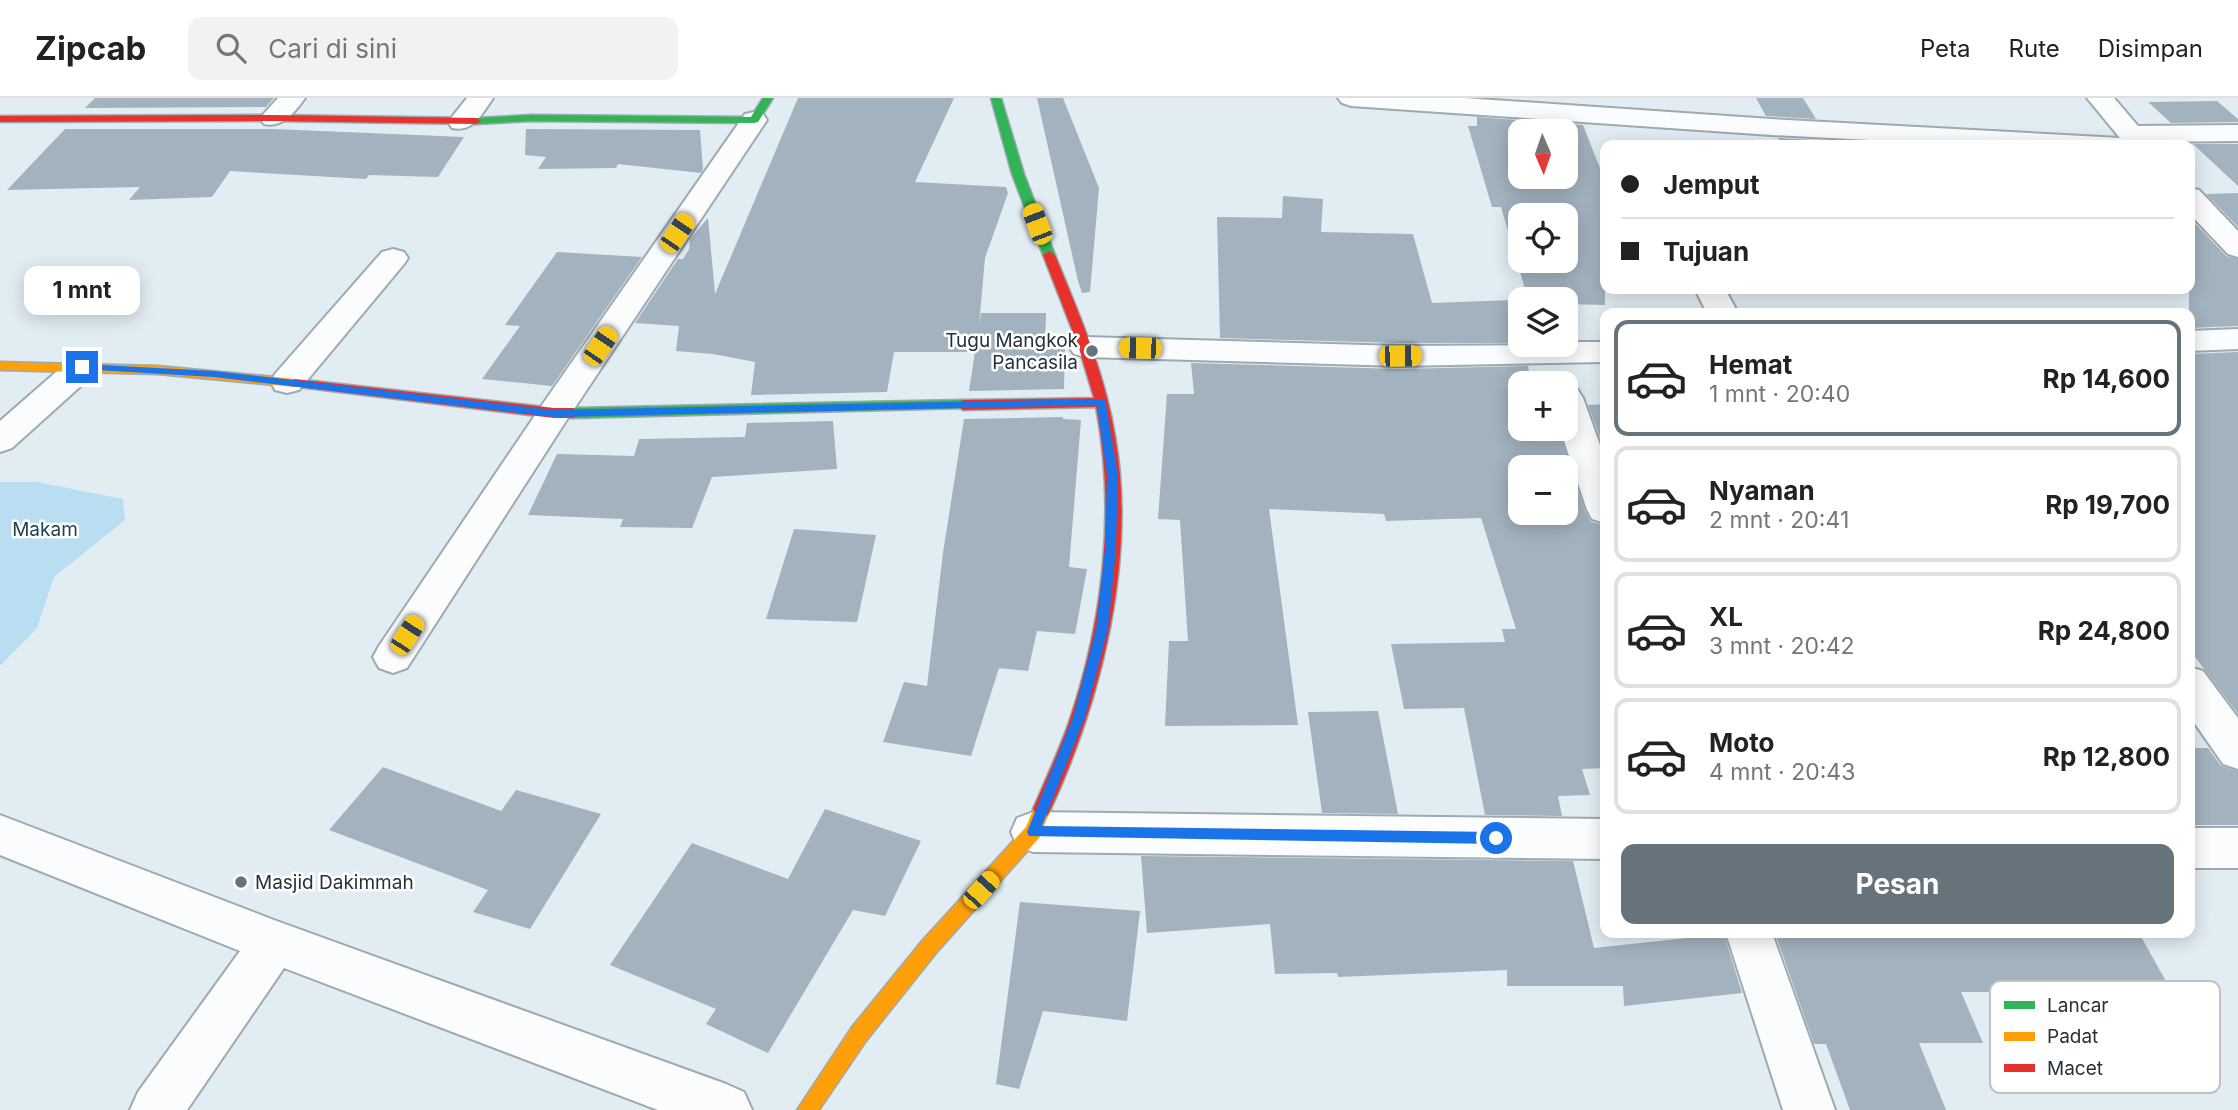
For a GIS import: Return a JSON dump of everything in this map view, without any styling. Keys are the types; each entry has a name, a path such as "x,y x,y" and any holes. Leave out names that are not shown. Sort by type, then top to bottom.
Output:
{"street":[{"path":"273,118 292,98"},
{"path":"461,122 480,98"},
{"path":"807,1110 859,1034 929,947 1034,832 1079,717 1102,629 1111,549 1112,475 1102,402 1085,347 1018,174 996,98"},
{"path":"1350,98 1771,127 2080,140"},
{"path":"1760,98 1771,127"},
{"path":"2100,98 2127,140"},
{"path":"0,119 273,118 461,122 761,109"},
{"path":"393,657 554,413 761,109"},
{"path":"1626,117 1637,140"},
{"path":"2152,140 2238,133"},
{"path":"2195,203 2238,248"},
{"path":"288,382 393,258"},
{"path":"2195,341 2238,339"},
{"path":"1085,347 1400,356 1556,369 1600,354"},
{"path":"0,366 158,370 288,382 554,413 1102,402"},
{"path":"0,440 82,367"},
{"path":"1578,432 1600,496"},
{"path":"2195,691 2238,751"},
{"path":"1034,832 1600,839"},
{"path":"0,835 32,845 274,942 726,1110"},
{"path":"2195,848 2238,848"},
{"path":"1751,938 1809,1110"},
{"path":"156,1110 274,942"}],"green space":[{"name":"Makam","path":"0,482 37,482 123,499 125,520 54,577 37,628 0,666"}],"building":[{"path":"95,98 274,98 266,107 85,108"},
{"path":"798,98 954,98 915,182 1006,187 1008,193 985,258 979,326 981,313 1046,313 1045,345 1065,345 1064,389 969,391 975,352 894,352 887,392 751,395 755,362 713,354 676,351 679,326 635,323 678,259 683,259 689,249 690,239 708,218 715,294"},
{"path":"1037,98 1063,98 1099,188 1090,292 1082,293 1078,281"},
{"path":"1756,98 1803,98 1816,119 1766,116"},
{"path":"2217,101 2238,119 2238,122 2171,123 2148,102"},
{"path":"1477,117 1508,119 1508,189 1578,189 1578,125 1583,125 1600,168 1600,294 1605,294 1605,305 1578,304 1578,287 1524,287 1520,273 1578,273 1578,203 1508,203 1508,231 1501,207 1492,207 1468,126 1477,126"},
{"path":"65,129 273,129 464,137 438,177 369,175 366,179 230,171 212,197 129,200 140,187 7,190"},
{"path":"526,129 700,130 703,169 701,173 618,164 616,168 538,169 546,157 525,155"},
{"path":"1778,138 1812,140 1779,140"},
{"path":"2195,144 2238,144 2238,186 2195,146"},
{"path":"2238,193 2238,227 2206,194"},
{"path":"1283,196 1323,199 1321,232 1413,234 1432,303 1508,300 1508,343 1220,338 1217,217 1282,218"},
{"path":"2195,223 2226,256 2238,259 2238,326 2195,328 2195,308 2189,308 2189,294 2195,294"},
{"path":"557,252 642,257 552,386 482,379 520,326 505,325"},
{"path":"2238,352 2238,714 2195,657 2195,354"},
{"path":"1191,363 1400,369 1528,366 1529,371 1508,371 1508,441 1562,441 1567,455 1508,455 1508,525 1578,525 1578,490 1591,522 1600,524 1600,768 1582,769 1590,795 1558,796 1562,816 1485,815 1464,708 1404,709 1391,644 1505,642 1502,629 1516,629 1481,518 1386,521 1384,514 1269,509 1298,725 1165,726 1169,641 1188,641 1180,520 1158,519 1167,394 1194,394"},
{"path":"1600,404 1600,437 1588,405"},
{"path":"1063,417 1081,420 1069,567 1087,569 1075,634 1037,631 1028,671 999,668 971,756 883,742 904,682 927,686 943,553 964,419"},
{"path":"833,421 837,469 712,477 692,528 620,527 623,519 528,515 557,454 634,456 639,439 745,437 747,423"},
{"path":"794,529 876,535 857,622 766,619"},
{"path":"1378,711 1398,814 1322,813 1308,712"},
{"path":"2195,748 2208,748 2221,766 2238,771 2238,825 2195,825"},
{"path":"383,767 501,811 516,790 601,814 530,929 473,912 488,890 329,830"},
{"path":"825,809 921,841 885,916 853,910 768,1053 706,1024 716,1009 610,965 692,843 788,879"},
{"path":"1141,856 1573,861 1594,948 1687,938 1725,938 1742,993 1624,1006 1623,986 1507,986 1507,970 1338,977 1337,973 1275,974 1270,924 1147,933"},
{"path":"1020,902 1140,911 1127,1021 1043,1011 1019,1089 996,1084"},
{"path":"1777,938 2142,938 2166,981 1990,981 1990,992 1961,992 1983,1043 1919,1043 1946,1110 1850,1110 1826,1044 1814,1044"}],"traffic: fast":[{"path":"476,121 531,118 754,120 768,98"},
{"path":"996,98 1018,174 1049,255"},
{"path":"573,413 963,405"}],"traffic: slow":[{"path":"0,366 158,370 295,383"},
{"path":"807,1110 859,1034 929,947 1033,832 1042,809"}],"traffic: jam":[{"path":"0,119 273,118 476,121"},
{"path":"1042,809 1076,727 1090,678 1106,599 1113,518 1113,477 1101,400 1084,345 1049,255"},
{"path":"295,383 573,413"},
{"path":"963,405 1102,402"}],"place":[{"name":"Tugu Mangkok Pancasila","path":"1092,351"},
{"name":"Masjid Dakimmah","path":"241,882"}],"route":[{"path":"82,367 214,374 554,413 1102,402 1112,475 1111,549 1102,629 1079,717 1034,832 1496,838"}]}
